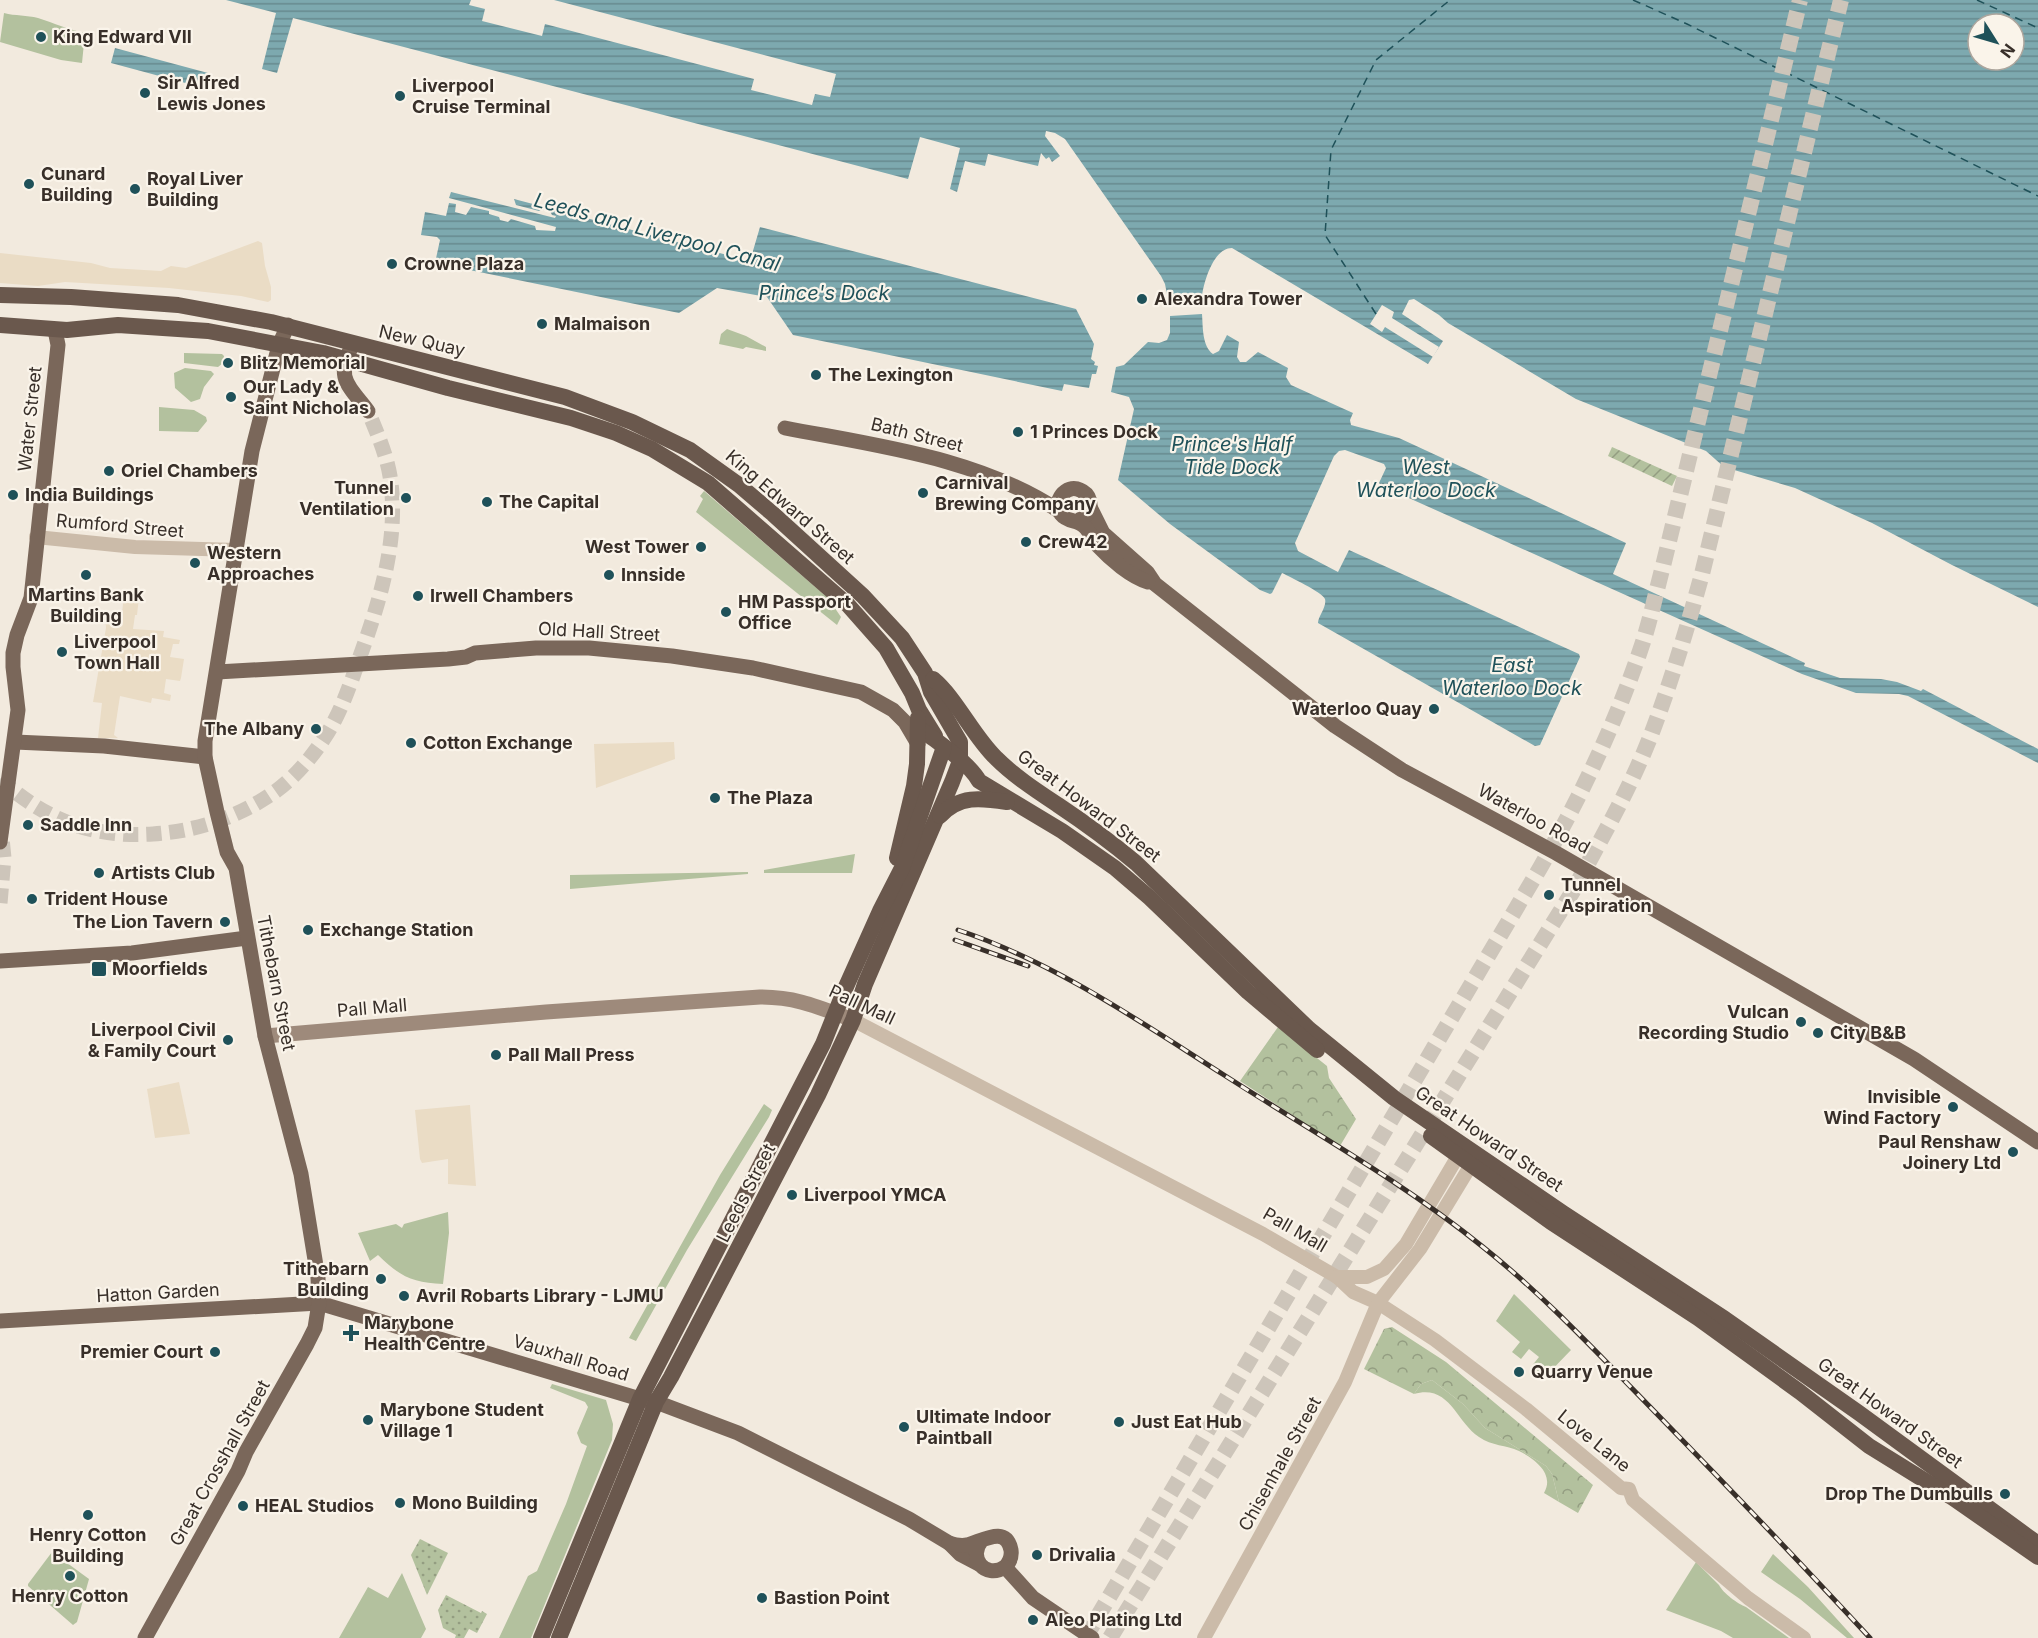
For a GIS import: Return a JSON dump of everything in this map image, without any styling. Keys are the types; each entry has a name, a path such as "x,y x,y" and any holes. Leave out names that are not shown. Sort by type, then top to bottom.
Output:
{"highway":[{"path":"0,295 178,305 218,312 275,331"},
{"path":"0,325 55,330 118,325 208,331 275,331"},
{"name":"New Quay","path":"275,331 353,344 564,397"},
{"name":"New Quay","path":"275,331 344,360 571,418"},
{"name":"King Edward Street","path":"564,397 632,422 706,460 739,484 863,596 902,638 925,673 940,706 947,743"},
{"name":"King Edward Street","path":"571,418 604,428 652,449 708,483 848,605 886,648 912,693 918,726 947,743"},
{"path":"925,673 941,686 988,750"},
{"path":"918,726 940,706"},
{"name":"Leeds Street","path":"880,910 895,863 914,786 918,726"},
{"name":"Leeds Street","path":"541,1638 648,1401 823,1044 880,910 903,868 947,743"},
{"name":"Great Howard Street","path":"947,743 988,750 1020,778 1109,841 1136,863 1341,1063"},
{"name":"Great Howard Street","path":"947,743 960,761 975,773 979,781 1062,831 1115,868 1150,898 1248,992 1464,1161 1551,1222 1698,1318 1904,1469 1953,1498 2038,1557"},
{"name":"Leeds Street","path":"559,1638 648,1401 672,1377 818,1095 853,1020 960,761"},
{"path":"936,820 947,808 959,801 971,798 1014,803"},
{"name":"Great Howard Street","path":"1373,1088 1725,1319 1859,1413 2038,1544"},
{"path":"1768,1350 1794,1375 1843,1415 1848,1424 1848,1430"},
{"path":"1859,1413 1858,1420 1866,1432 1929,1476 1953,1498"}],"main road":[{"name":"Water Street","path":"0,842 18,710 13,654 17,635 32,598 36,537 58,345 55,330"},
{"name":"Tithebarn Street","path":"275,331 252,451 206,732 205,757 227,852 236,868 265,1036 301,1174 318,1278 319,1303"},
{"path":"353,344 344,360 343,370 346,379 368,411"},
{"name":"Bath Street","path":"785,428 858,441 970,469 1035,495 1059,511"},
{"path":"1072,488 1080,489 1088,496 1090,507 1084,518 1077,522 1066,519 1059,511 1058,502 1062,493 1072,488"},
{"name":"Bath Street","path":"1035,495 1062,493"},
{"name":"Waterloo Road","path":"1090,507 1103,533 1147,572 1155,584 1335,726 1402,770 1556,853 1914,1059 2038,1142"},
{"name":"Waterloo Road","path":"1077,522 1084,525 1098,546 1117,562 1142,580 1155,584"},
{"name":"Old Hall Street","path":"217,672 458,658 475,653 536,648 589,648 672,656 753,668 861,692 918,726"},
{"path":"15,742 104,746 205,757"},
{"path":"0,961 132,953 247,938"},
{"name":"Pall Mall","path":"265,1036 557,1011 760,997 792,999 815,1005 853,1020"},
{"name":"Vauxhall Road","path":"319,1303 648,1401 738,1433 909,1519 949,1543 960,1554 979,1564"},
{"name":"Hatton Garden","path":"0,1321 319,1303"},
{"name":"Great Crosshall Street","path":"145,1638 237,1473 246,1452 308,1344 315,1328 319,1303"},
{"path":"949,1543 966,1545 993,1536 999,1537 1008,1543 1011,1552 1011,1558 1005,1567 992,1572 979,1564 976,1558 976,1548 982,1540"},
{"path":"1005,1567 1033,1598 1092,1638"}],"street":[{"name":"Rumford Street","path":"36,537 135,547 236,550"},
{"name":"Pall Mall","path":"853,1020 1263,1234 1337,1277 1353,1292 1378,1304"},
{"path":"1337,1277 1367,1277 1384,1269 1406,1244 1464,1161"},
{"name":"Chisenhale Street","path":"1204,1638 1345,1382 1378,1304 1404,1272 1464,1161"},
{"path":"1404,1272 1406,1244"},
{"name":"Love Lane","path":"1378,1304 1435,1340 1526,1409 1621,1488 1629,1489 1633,1500 1748,1598 1804,1638"}],"green space":[{"path":"4,13 38,18 85,33 82,63 61,60 0,42"},
{"path":"727,329 766,347 766,351 719,344 721,334"},
{"path":"184,353 222,354 223,363 218,367 184,363"},
{"path":"185,368 211,371 214,374 204,387 200,399 191,402 175,388 174,373"},
{"path":"159,407 194,410 206,417 207,421 198,432 159,431"},
{"path":"1612,447 1677,476 1672,486 1608,456"},
{"path":"704,491 828,598 841,617 837,625 696,512 703,499 700,496"},
{"path":"855,854 852,873 764,873 764,870"},
{"path":"748,872 748,874 570,889 570,875"},
{"path":"1278,1027 1327,1066 1329,1078 1356,1119 1340,1146 1240,1081"},
{"path":"764,1104 772,1110 769,1117 687,1250 636,1341 629,1338 720,1175"},
{"path":"448,1212 449,1233 443,1284 423,1282 407,1277 378,1255 370,1261 358,1233 396,1224 402,1228 404,1224"},
{"path":"1514,1294 1571,1350 1544,1378 1531,1367 1539,1357 1529,1349 1521,1359 1512,1352 1520,1342 1496,1321"},
{"path":"1392,1327 1446,1362 1593,1485 1578,1513 1559,1502 1552,1474 1546,1466 1485,1428 1463,1404 1432,1380 1421,1384 1414,1394 1364,1369 1384,1329"},
{"path":"1432,1380 1463,1404 1485,1428 1546,1466 1552,1474 1559,1502 1544,1493 1547,1486 1545,1473 1531,1458 1519,1451 1479,1437 1444,1399 1436,1394 1426,1392 1414,1394 1421,1384"},
{"path":"552,1384 606,1400 613,1424 612,1440 531,1638 499,1638 528,1576 537,1571 566,1504 587,1446 581,1443 577,1433 588,1407 585,1402 550,1388"},
{"path":"420,1539 448,1553 427,1595 411,1555"},
{"path":"52,1552 89,1579 77,1622 73,1625 28,1586"},
{"path":"1773,1554 1808,1587 1854,1638 1847,1638 1800,1599 1761,1572"},
{"path":"1696,1562 1731,1598 1789,1638 1733,1638 1721,1631 1666,1610"},
{"path":"402,1573 426,1629 421,1638 339,1638 368,1587 388,1598"},
{"path":"446,1595 487,1614 477,1633 469,1629 464,1638 455,1638 456,1635 443,1628 438,1610"}],"shaded area":[{"path":"258,241 262,243 271,287 271,300 268,302 241,296 169,288 65,282 38,286 0,283 0,253 91,263 110,268 161,271 171,266 186,268"},
{"path":"124,595 139,597 133,629 164,631 163,637 180,640 179,644 173,644 170,657 184,659 181,678 180,681 166,679 164,693 171,695 170,701 152,698 151,703 120,696 114,735 118,738 98,738 102,703 93,702 106,628 105,614 119,616 122,613"},
{"path":"674,742 675,759 596,788 594,744"},
{"path":"179,1082 190,1134 155,1138 147,1089"},
{"path":"470,1105 476,1186 448,1184 448,1159 422,1163 420,1159 415,1110"}],"water":[{"path":"226,0 2038,0 2038,607 1872,523 1795,488 1724,467 1706,451 1576,399 1448,323 1414,299 1409,300 1402,314 1443,341 1428,364 1232,248 1219,254 1209,270 1201,304 1169,305 1161,276 1065,139 1055,133 1046,131 1045,136 1060,156 1052,162 1049,157 1046,159 1041,153 1038,166 988,154 985,166 965,161 957,192 950,189 960,148 920,137 908,179 293,18 277,73 262,69 276,13"},
{"path":"115,48 208,73 204,88 111,63"},
{"name":"Prince's Dock","path":"451,192 555,218 556,216 550,211 542,209 539,211 516,205 514,199 750,261 760,227 1076,309 1094,344 1091,359 1095,362 1094,365 1098,366 1096,374 1092,374 1089,388 1064,384 1062,391 793,335 767,297 717,288 679,313 435,263 440,240 437,237 421,235 425,212 446,216 449,203 456,204 455,212 466,215 471,207 489,211 489,214 499,217 500,220 508,222 511,219 535,226 536,230 555,231 556,227 449,198"},
{"path":"1202,314 1205,341 1209,351 1213,354 1219,351 1227,335 1239,342 1237,357 1240,362 1246,362 1258,352 1288,368 1286,377 1291,385 1353,413 1350,420 1351,425 1399,438 1626,543 1613,574 1805,663 1804,666 1840,678 1881,679 1921,691 1923,689 2038,749 2038,763 1908,696 1856,693 1802,674 1382,486 1379,483 1386,468 1384,464 1345,450 1339,451 1334,456 1295,543 1298,551 1338,572 1349,550 1579,654 1580,657 1540,745 1535,746 1318,623 1325,599 1305,585 1282,573 1272,593 1260,590 1170,524 1118,480 1134,409 1129,397 1111,392 1116,367 1124,365 1148,342 1159,343 1167,340 1170,333 1170,316"}],"pier":[{"path":"471,0 554,0 836,74 830,97 815,94 812,105 751,90 754,79 545,24 542,36 482,21 485,9 469,5"},
{"path":"1382,305 1394,312 1392,318 1439,347 1433,357 1385,327 1382,332 1370,324"}],"ferry route":[{"path":"1376,314 1325,235 1331,150 1376,60 1450,0"},
{"path":"1633,0 1687,24 2038,196"},
{"path":"1977,0 2038,28"}],"tunnel":[{"path":"1085,1638 1540,868 1584,786 1610,729 1633,671 1651,614 1800,0"},
{"path":"1110,1638 1573,891 1637,769 1668,689 1702,574 1841,0"},
{"path":"0,779 34,805 70,823 110,833 153,834 186,830 233,815 276,791 296,773 320,744 340,710 366,640 386,571 392,523 390,476 384,451 368,411"},
{"path":"0,903 4,858 1,828"}],"railway":[{"path":"958,930 994,943 1095,994 1356,1158 1421,1201 1483,1247 1572,1327 1870,1638"},
{"path":"955,940 1028,966"}],"place":[{"name":"King Edward VII","path":"41,37"},
{"name":"Sir Alfred Lewis Jones","path":"145,93"},
{"name":"Liverpool Cruise Terminal","path":"400,96"},
{"name":"Cunard Building","path":"29,184"},
{"name":"Royal Liver Building","path":"135,189"},
{"name":"Crowne Plaza","path":"392,264"},
{"name":"Alexandra Tower","path":"1142,299"},
{"name":"Malmaison","path":"542,324"},
{"name":"Blitz Memorial","path":"228,363"},
{"name":"The Lexington","path":"816,375"},
{"name":"Our Lady & Saint Nicholas","path":"231,397"},
{"name":"1 Princes Dock","path":"1018,432"},
{"name":"Oriel Chambers","path":"109,471"},
{"name":"Carnival Brewing Company","path":"923,493"},
{"name":"India Buildings","path":"13,495"},
{"name":"Tunnel Ventilation","path":"406,498"},
{"name":"The Capital","path":"487,502"},
{"name":"Crew42","path":"1026,542"},
{"name":"West Tower","path":"701,547"},
{"name":"Western Approaches","path":"195,563"},
{"name":"Martins Bank Building","path":"86,575"},
{"name":"Innside","path":"609,575"},
{"name":"Irwell Chambers","path":"418,596"},
{"name":"HM Passport Office","path":"726,612"},
{"name":"Liverpool Town Hall","path":"62,652"},
{"name":"Waterloo Quay","path":"1434,709"},
{"name":"The Albany","path":"316,729"},
{"name":"Cotton Exchange","path":"411,743"},
{"name":"The Plaza","path":"715,798"},
{"name":"Saddle Inn","path":"28,825"},
{"name":"Artists Club","path":"99,873"},
{"name":"Tunnel Aspiration","path":"1549,895"},
{"name":"Trident House","path":"32,899"},
{"name":"The Lion Tavern","path":"225,922"},
{"name":"Exchange Station","path":"308,930"},
{"name":"Moorfields","path":"99,969"},
{"name":"Vulcan Recording Studio","path":"1801,1022"},
{"name":"City B&B","path":"1818,1033"},
{"name":"Liverpool Civil & Family Court","path":"228,1040"},
{"name":"Pall Mall Press","path":"496,1055"},
{"name":"Invisible Wind Factory","path":"1953,1107"},
{"name":"Paul Renshaw Joinery Ltd","path":"2013,1152"},
{"name":"Liverpool YMCA","path":"792,1195"},
{"name":"Tithebarn Building","path":"381,1279"},
{"name":"Avril Robarts Library - LJMU","path":"404,1296"},
{"name":"Marybone Health Centre","path":"351,1333"},
{"name":"Premier Court","path":"215,1352"},
{"name":"Quarry Venue","path":"1519,1372"},
{"name":"Marybone Student Village 1","path":"368,1420"},
{"name":"Just Eat Hub","path":"1119,1422"},
{"name":"Ultimate Indoor Paintball","path":"904,1427"},
{"name":"Drop The Dumbulls","path":"2005,1494"},
{"name":"Mono Building","path":"400,1503"},
{"name":"HEAL Studios","path":"243,1506"},
{"name":"Henry Cotton Building","path":"88,1515"},
{"name":"Drivalia","path":"1037,1555"},
{"name":"Henry Cotton","path":"70,1576"},
{"name":"Bastion Point","path":"762,1598"},
{"name":"Aleo Plating Ltd","path":"1033,1620"}],"water label":[{"name":"Leeds and Liverpool Canal","path":"657,232"},
{"name":"Prince's Half Tide Dock","path":"1232,456"},
{"name":"West Waterloo Dock","path":"1426,478"},
{"name":"East Waterloo Dock","path":"1512,676"}]}
